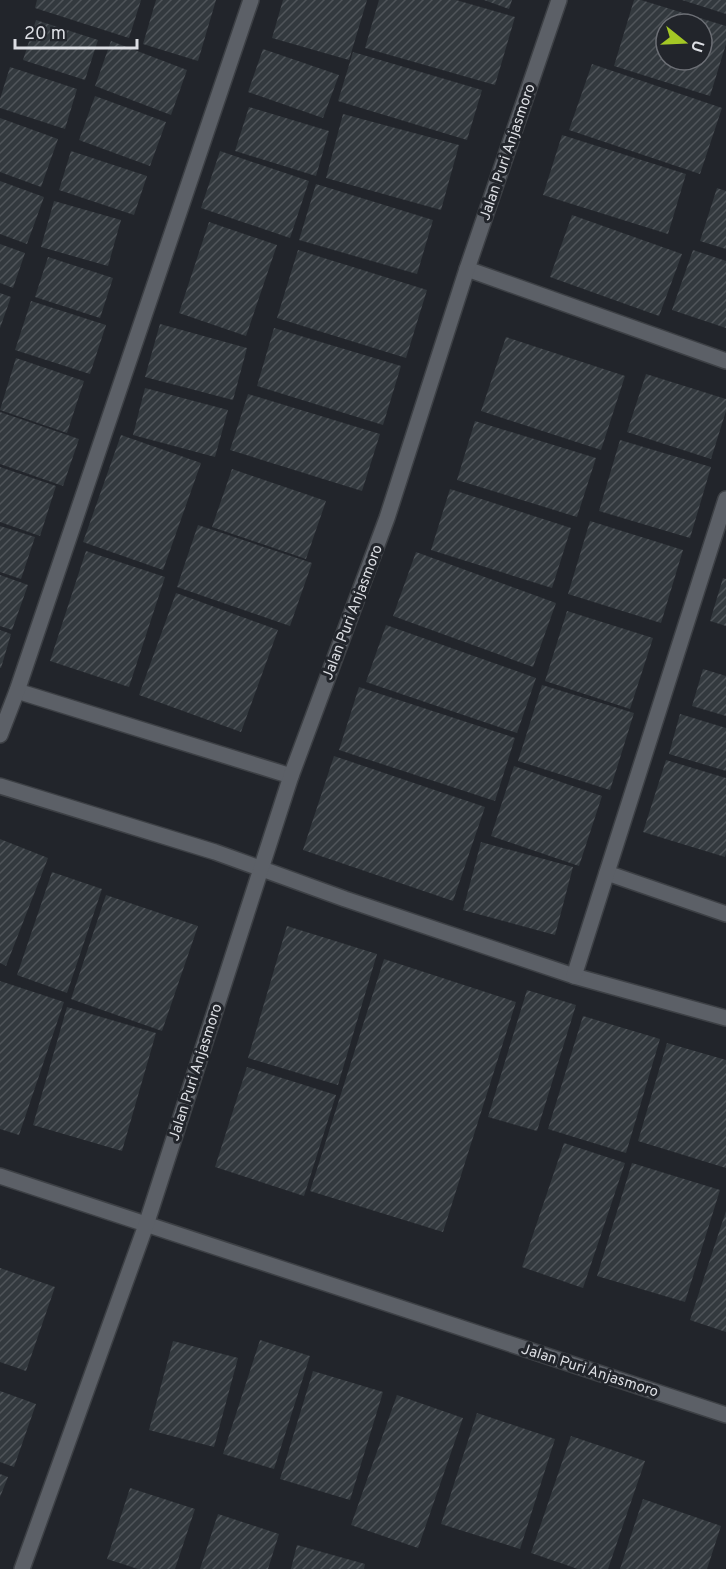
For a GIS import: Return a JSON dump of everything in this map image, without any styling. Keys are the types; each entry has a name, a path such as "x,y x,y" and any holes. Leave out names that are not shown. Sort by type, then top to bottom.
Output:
{"street":[{"path":"0,735 251,0"},
{"name":"Jalan Puri Anjasmoro","path":"22,1569 146,1225 291,776 387,519 467,269 559,0"},
{"path":"467,269 726,361"},
{"path":"574,976 726,499"},
{"path":"16,691 291,776"},
{"path":"0,786 215,852 345,900 574,976 726,1018"},
{"path":"607,873 726,914"},
{"name":"Jalan Puri Anjasmoro","path":"0,1176 726,1415"}],"building":[{"path":"37,0 141,0 129,38 35,8"},
{"path":"156,0 216,0 198,61 143,44"},
{"path":"283,0 367,0 349,60 272,38"},
{"path":"379,0 456,0 515,17 495,85 365,48"},
{"path":"484,0 512,0 509,9"},
{"path":"634,0 680,12 654,12 654,72 714,72 714,22 726,26 726,44 710,96 614,66"},
{"path":"682,0 726,0 726,14"},
{"path":"36,20 98,40 85,80 23,60"},
{"path":"111,41 187,70 171,115 95,86"},
{"path":"263,49 339,75 323,118 248,92"},
{"path":"353,52 482,90 467,140 338,101"},
{"path":"592,64 722,108 700,174 569,130"},
{"path":"10,67 77,89 65,129 0,108 0,99"},
{"path":"95,96 166,122 150,166 79,140"},
{"path":"249,107 329,131 316,176 235,151"},
{"path":"343,114 459,145 441,210 326,178"},
{"path":"0,118 58,139 41,187 0,172"},
{"path":"562,135 686,174 668,234 543,195"},
{"path":"71,151 147,176 134,215 59,190"},
{"path":"220,151 309,181 290,238 201,208"},
{"path":"0,181 44,197 27,244 0,234"},
{"path":"316,184 433,220 417,274 299,240"},
{"path":"717,188 726,191 726,249 700,241"},
{"path":"54,201 121,220 108,266 41,247"},
{"path":"572,215 682,254 659,316 550,277"},
{"path":"209,222 277,245 246,336 179,313"},
{"path":"0,244 25,253 13,288 0,283"},
{"path":"298,250 427,290 406,358 277,318"},
{"path":"693,250 726,261 726,328 672,310"},
{"path":"48,257 113,278 100,318 35,297"},
{"path":"0,293 11,297 0,328"},
{"path":"31,301 106,325 90,374 15,350"},
{"path":"160,324 247,348 233,400 145,377"},
{"path":"274,328 401,366 383,425 257,386"},
{"path":"506,337 625,376 601,450 481,411"},
{"path":"16,358 84,381 67,433 0,410"},
{"path":"646,374 726,399 726,411 711,459 627,432"},
{"path":"145,388 228,410 215,457 133,435"},
{"path":"248,394 380,434 362,491 230,450"},
{"path":"0,412 79,439 63,486 0,464"},
{"path":"475,421 596,458 577,517 457,480"},
{"path":"121,435 201,463 163,570 83,542"},
{"path":"620,440 711,467 690,538 599,511"},
{"path":"0,467 56,486 40,536 0,522"},
{"path":"232,469 326,501 306,559 212,527"},
{"path":"450,489 571,528 552,588 431,550"},
{"path":"590,521 683,550 661,623 568,594"},
{"path":"198,525 312,563 290,626 177,587"},
{"path":"0,526 35,537 21,579 0,572"},
{"path":"86,551 165,577 129,687 50,661"},
{"path":"416,552 556,603 533,667 393,616"},
{"path":"0,575 28,585 12,630 0,626"},
{"path":"723,578 726,579 726,626 710,621"},
{"path":"176,593 278,630 241,732 139,695"},
{"path":"567,611 653,638 630,709 545,681"},
{"path":"386,625 536,678 517,733 366,682"},
{"path":"0,630 11,634 1,668 0,668"},
{"path":"703,669 726,676 726,716 692,706"},
{"path":"542,685 634,713 610,790 518,761"},
{"path":"359,687 515,738 495,801 339,750"},
{"path":"680,714 726,728 726,771 669,754"},
{"path":"334,756 485,807 453,901 303,850"},
{"path":"666,760 726,778 725,857 643,832"},
{"path":"514,766 602,796 579,866 491,836"},
{"path":"0,839 48,858 6,966 0,963"},
{"path":"481,842 573,867 555,935 463,910"},
{"path":"52,872 102,889 67,993 17,975"},
{"path":"106,895 198,926 162,1031 71,999"},
{"path":"287,926 377,954 338,1085 248,1058"},
{"path":"384,959 516,1002 443,1232 310,1191"},
{"path":"0,981 64,1002 19,1135 0,1129"},
{"path":"527,990 576,1005 537,1131 488,1117"},
{"path":"67,1007 156,1033 122,1151 33,1125"},
{"path":"583,1016 660,1039 626,1153 548,1129"},
{"path":"667,1043 726,1060 726,1168 638,1141"},
{"path":"247,1067 336,1095 304,1196 215,1167"},
{"path":"564,1143 625,1163 583,1288 522,1267"},
{"path":"632,1163 720,1190 685,1302 597,1276"},
{"path":"726,1211 726,1332 690,1320"},
{"path":"0,1268 55,1287 26,1371 0,1362"},
{"path":"260,1340 310,1356 274,1469 223,1454"},
{"path":"173,1341 238,1358 214,1447 149,1430"},
{"path":"313,1371 383,1392 350,1500 280,1479"},
{"path":"0,1391 36,1404 14,1467 0,1462"},
{"path":"397,1395 463,1418 418,1548 351,1525"},
{"path":"477,1413 555,1439 520,1549 441,1524"},
{"path":"571,1436 645,1461 608,1569 578,1569 531,1553"},
{"path":"0,1474 8,1477 0,1497"},
{"path":"130,1488 195,1509 175,1569 138,1569 107,1559"},
{"path":"643,1499 721,1526 707,1569 620,1569"},
{"path":"218,1514 279,1534 268,1569 200,1569"},
{"path":"297,1545 365,1564 364,1569 291,1569"}]}
